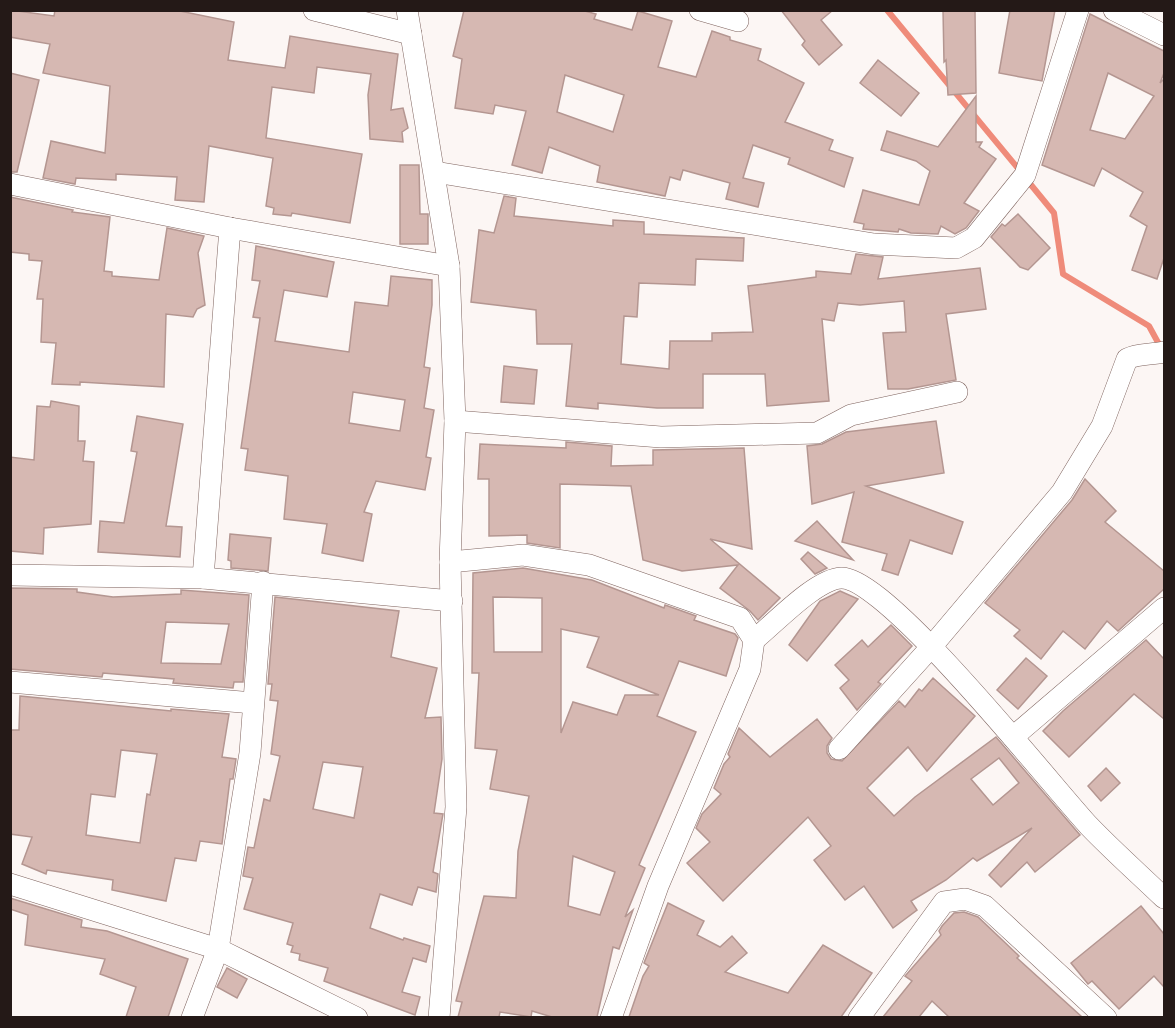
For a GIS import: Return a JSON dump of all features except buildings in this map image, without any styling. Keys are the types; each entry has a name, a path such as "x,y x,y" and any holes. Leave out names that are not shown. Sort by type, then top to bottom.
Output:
{"street":[{"path":"314,10 411,34"},
{"path":"407,10 449,266 455,421 450,562 456,807 439,1017"},
{"path":"700,10 738,21"},
{"path":"435,172 874,244 956,248 974,238 1025,175 1078,10"},
{"path":"1114,10 1164,35"},
{"path":"10,184 230,228 449,266"},
{"path":"203,578 230,228"},
{"path":"839,749 932,646 1062,492 1102,426 1127,359 1136,354 1148,356 1164,352"},
{"path":"455,421 662,437 817,433 851,415 957,392"},
{"path":"450,562 523,555 589,565 740,618 754,640 750,669 658,886 611,1017"},
{"path":"10,575 203,578 452,601"},
{"path":"754,640 824,582 842,578 860,582 932,646 1089,826 1160,886"},
{"path":"192,1017 218,949 250,753 263,582"},
{"path":"1012,737 1164,608"},
{"path":"10,682 253,703"},
{"path":"10,884 218,949 357,1017"},
{"path":"859,1017 944,902 965,899 985,906 1106,1017"}],"waterway":[{"path":"887,10 1021,172"},
{"path":"1027,180 1054,213 1063,274 1149,326 1161,348"}]}
